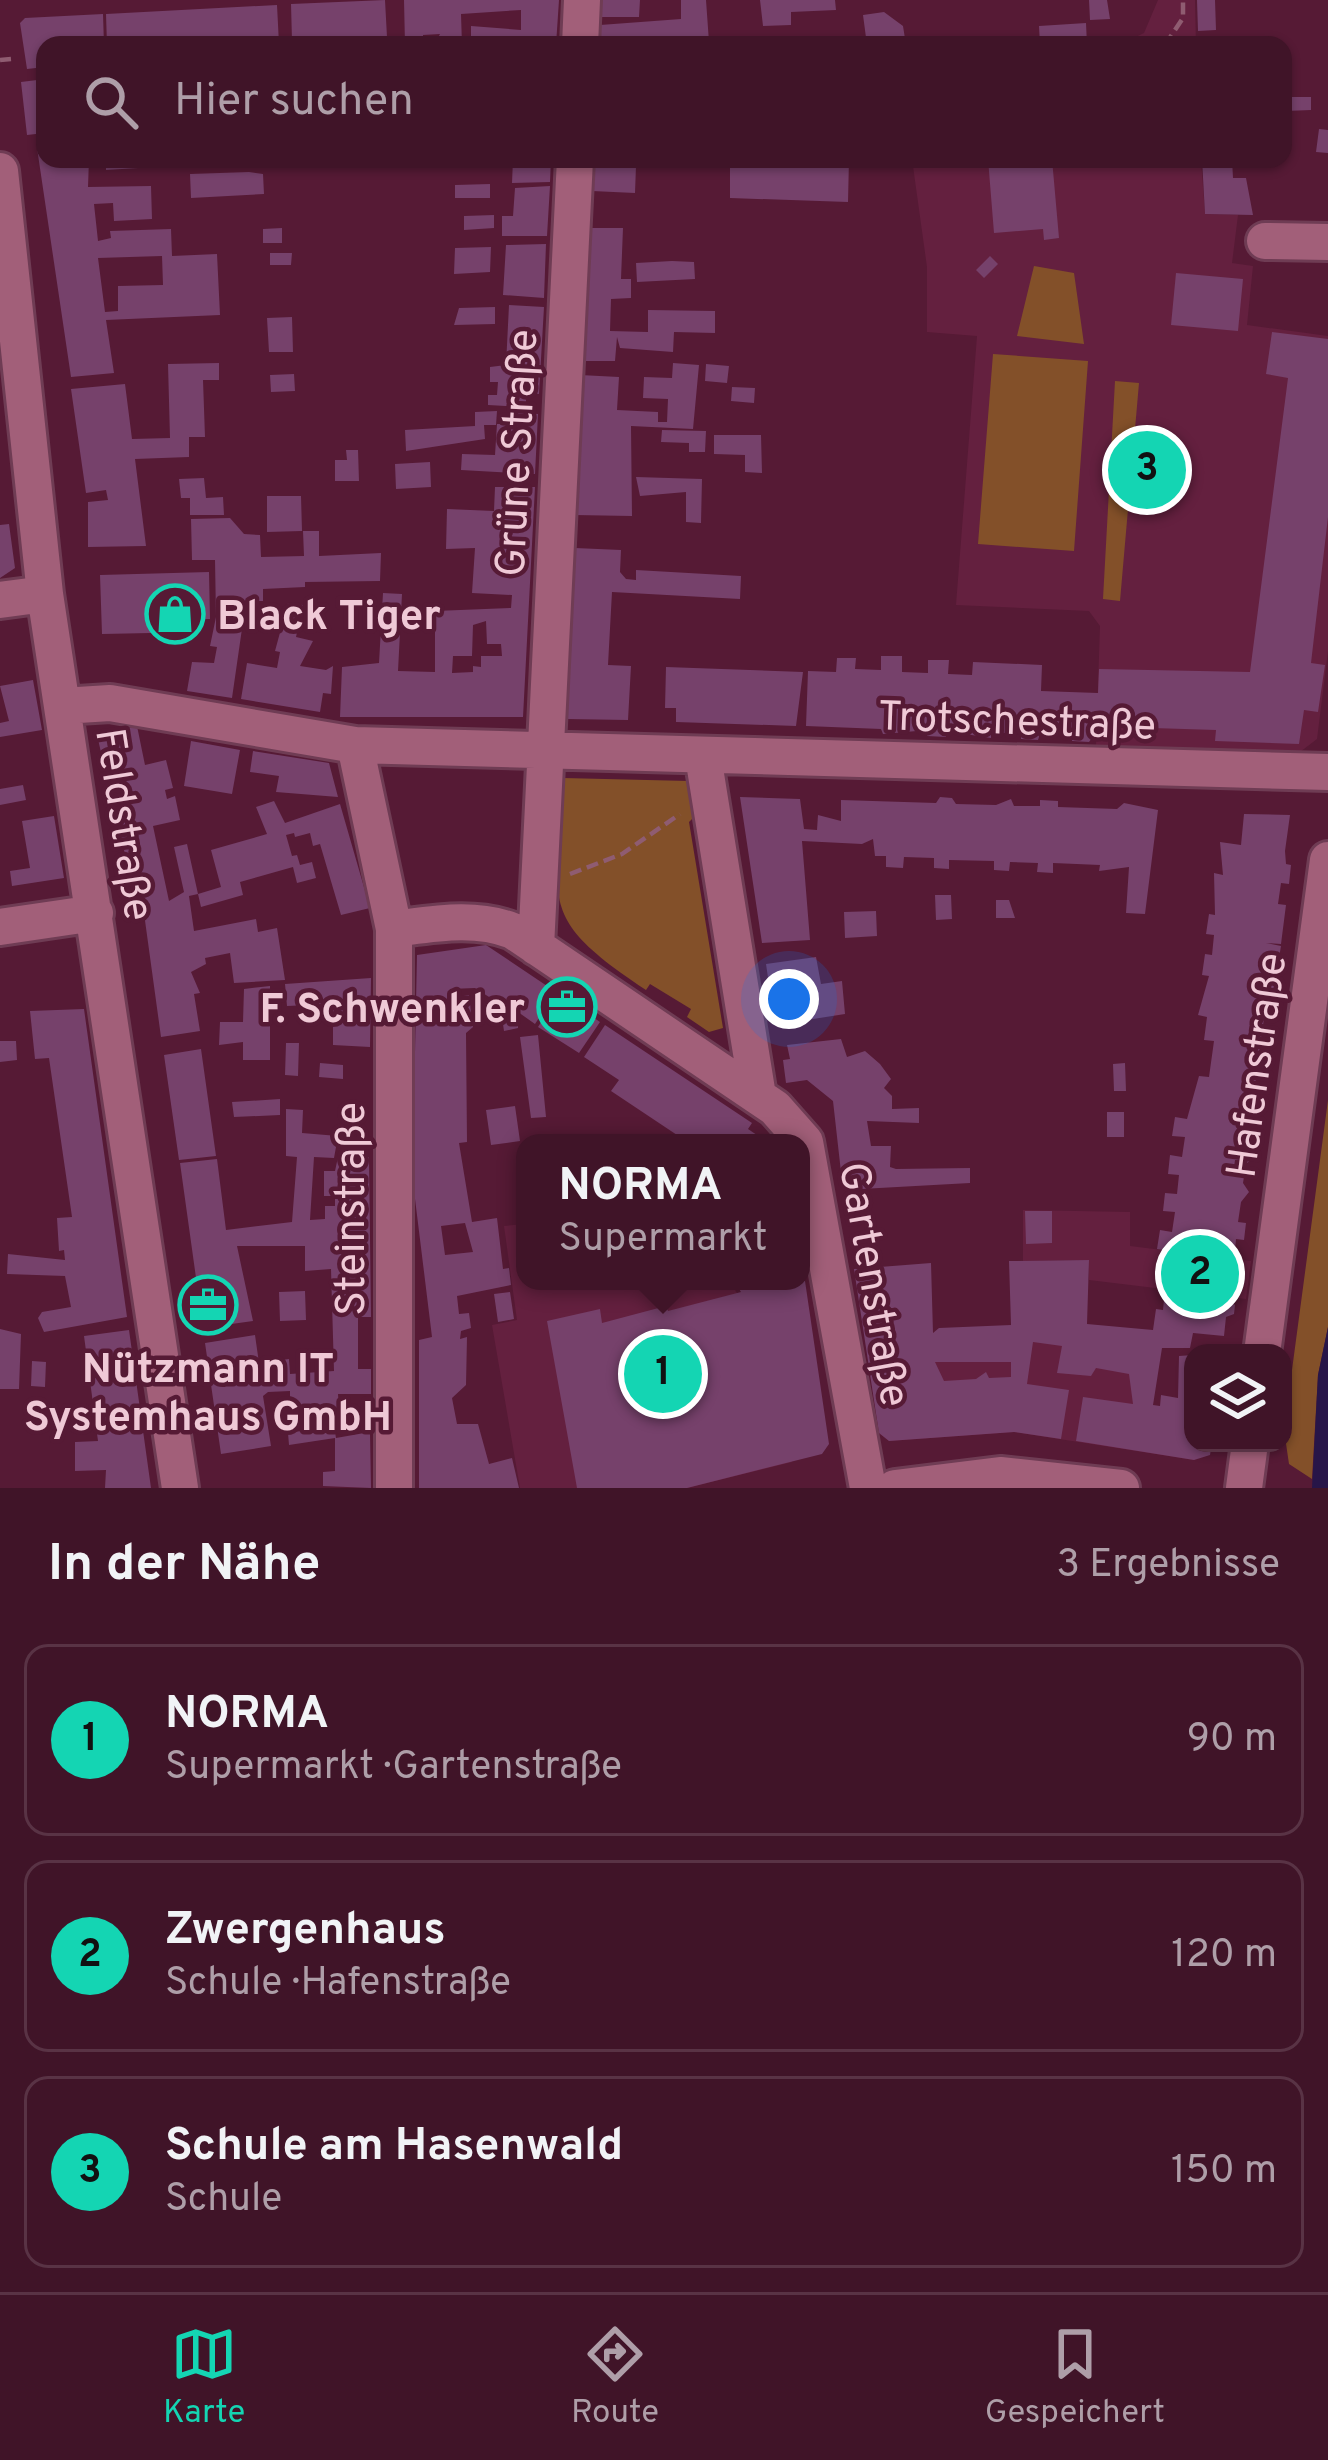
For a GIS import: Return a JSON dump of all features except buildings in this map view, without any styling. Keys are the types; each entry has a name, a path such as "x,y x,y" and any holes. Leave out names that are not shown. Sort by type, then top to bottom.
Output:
{"street":[{"path":"580,36 582,0"},
{"name":"Grüne Straße","path":"536,947 542,751 574,168"},
{"name":"Feldstraße","path":"0,171 45,594 180,1488"},
{"path":"1265,241 1328,242"},
{"path":"0,600 45,594"},
{"name":"Trotschestraße","path":"62,706 110,703 355,746 1328,772"},
{"name":"Steinstraße","path":"355,746 394,929 394,1476"},
{"path":"704,756 766,1102"},
{"name":"Hafenstraße","path":"1263,1344 1328,860"},
{"path":"0,927 95,913"},
{"path":"394,929 493,923 766,1102"},
{"name":"Gartenstraße","path":"766,1102 797,1134"},
{"name":"Gartenstraße","path":"810,1169 868,1488"},
{"path":"1244,1488 1249,1452"},
{"path":"897,1488 1000,1475 1121,1488"}],"path":[{"path":"1171,36 1183,18 1183,0"},
{"path":"0,60 10,59"},
{"path":"538,887 622,854 710,794"}],"shaded area":[{"path":"1158,0 1195,0 1196,36 1138,36 1144,33"},
{"path":"913,168 1202,168 1205,214 1238,215 1232,263 1253,266 1247,325 1328,336 1328,651 1317,739 1300,752 1096,746 1100,626 1089,611 956,605 977,336 927,332 927,267"},
{"path":"1034,266 1074,273 1084,344 1017,336"},
{"path":"993,354 1088,361 1074,551 978,544"},
{"path":"1115,381 1139,383 1120,601 1103,599"},
{"path":"563,778 689,781 695,816 689,822 723,1028 709,1032 687,1017 691,1009 650,984 646,990 585,943 569,923 557,880"},
{"path":"1328,1100 1328,1327 1318,1375 1312,1479 1289,1464 1292,1370"},
{"path":"1023,1210 1130,1212 1130,1246 1251,1261 1246,1299 1089,1280 1089,1260 1023,1261"},
{"path":"516,1225 516,1290 735,1290 757,1309 792,1462 687,1488 520,1488 492,1325 517,1320 504,1226"},
{"path":"1012,1319 1163,1333 1152,1410 1184,1434 1184,1452 1195,1452 1194,1460 1014,1432 889,1441 879,1433 867,1354 933,1348 936,1362 1013,1360"},
{"path":"1328,1327 1328,1488 1312,1488 1318,1375"}],"place":[{"name":"Schule am Hasenwald","path":"1147,470"},
{"name":"Black Tiger","path":"175,614"},
{"name":"F. Schwenkler","path":"567,1007"},
{"name":"Zwergenhaus","path":"1200,1274"},
{"name":"Nützmann IT Systemhaus GmbH","path":"208,1305"},
{"name":"NORMA","path":"663,1374"}]}
